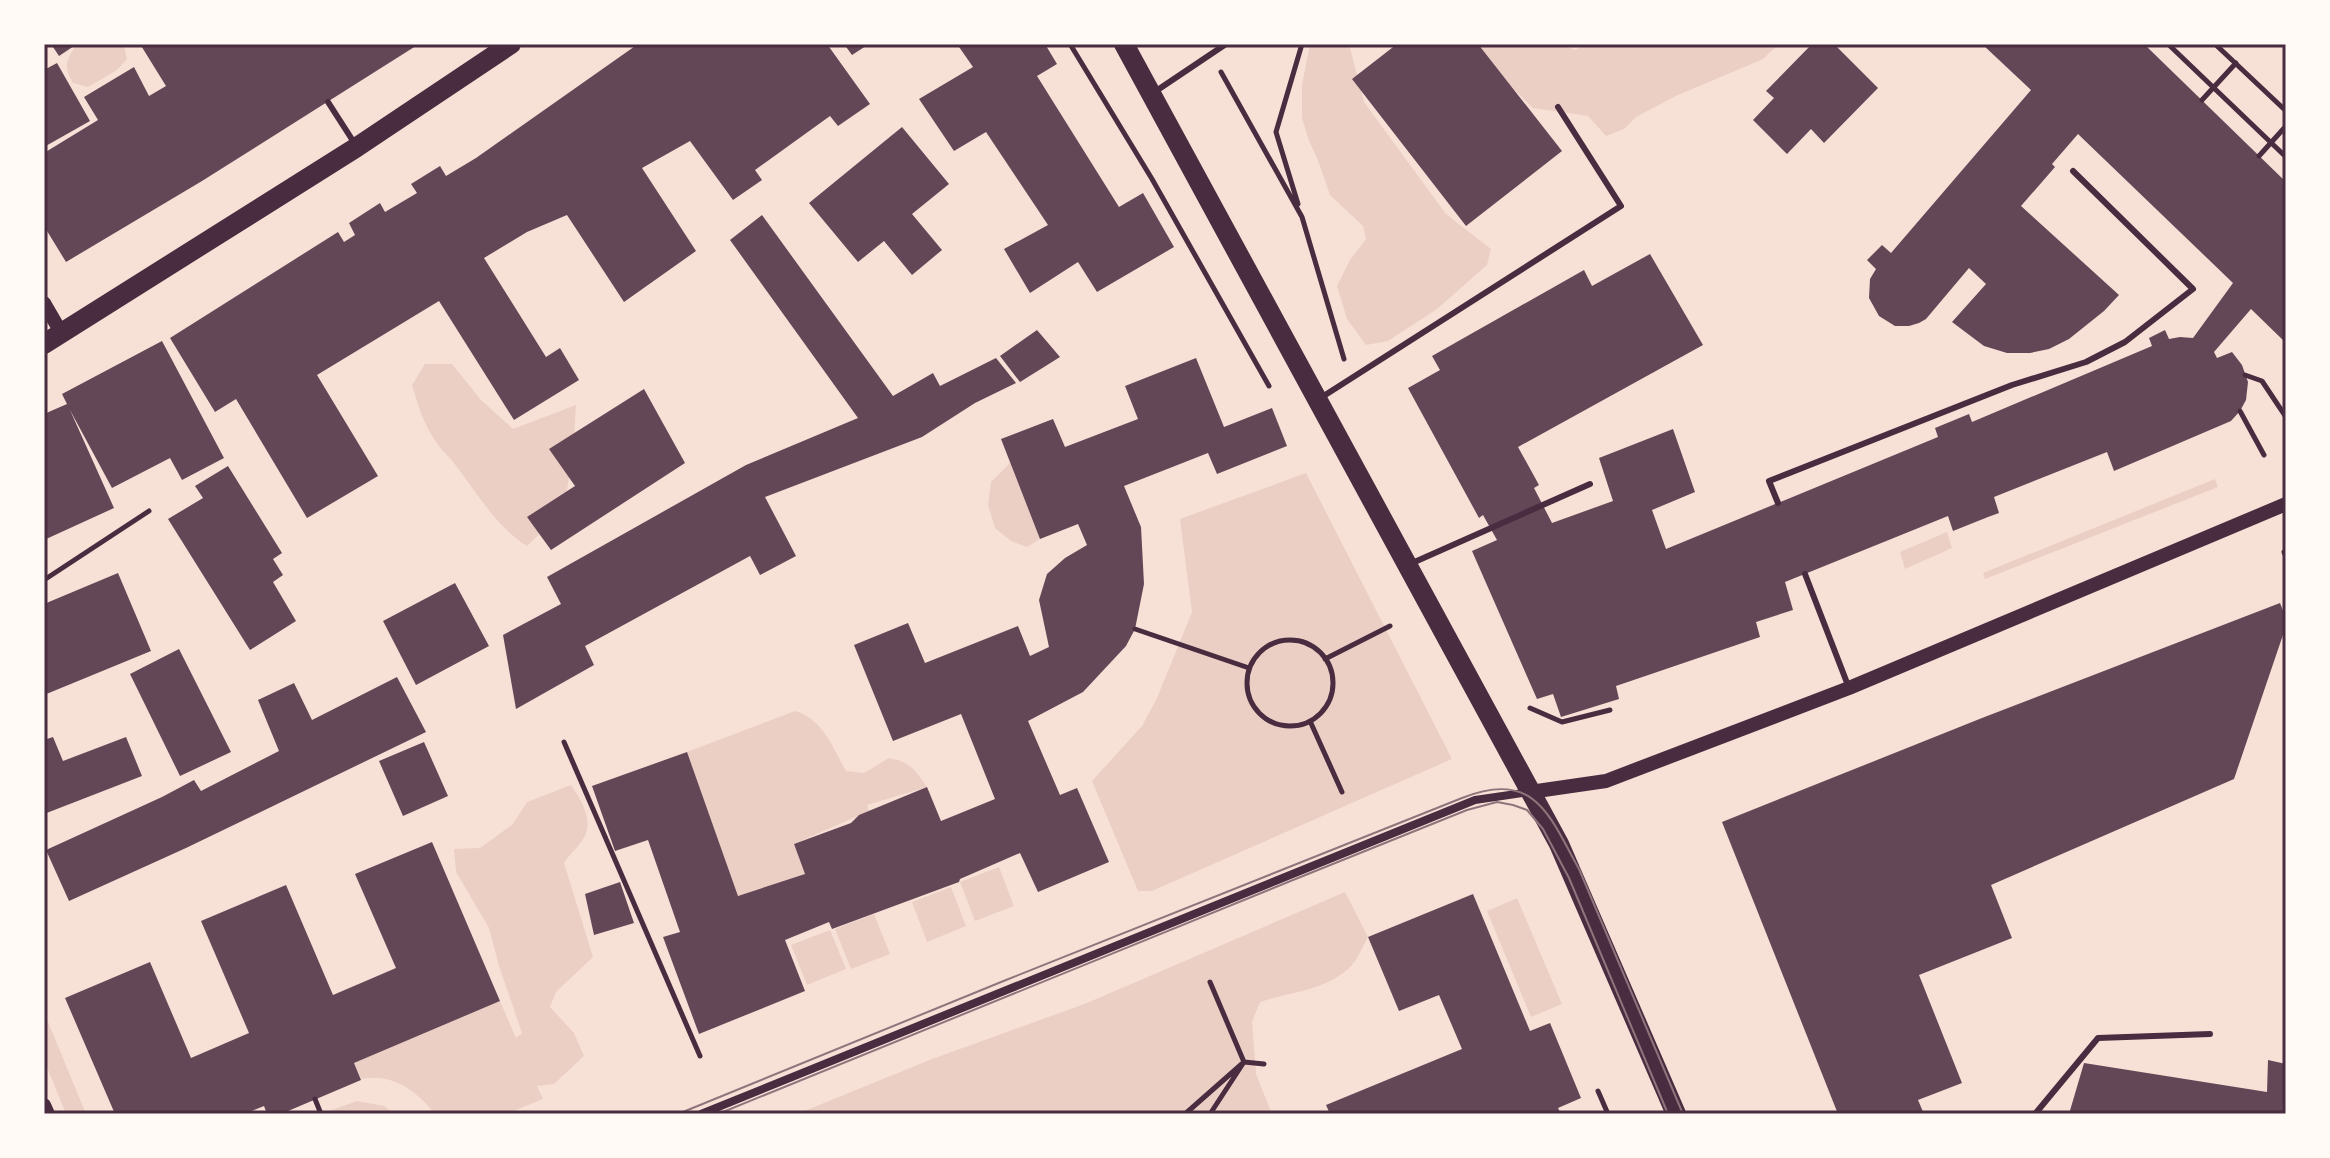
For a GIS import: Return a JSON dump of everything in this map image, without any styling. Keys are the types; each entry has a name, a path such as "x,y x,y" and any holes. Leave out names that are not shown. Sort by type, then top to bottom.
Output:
{"main road":[{"path":"44,344 357,147 511,44"},
{"path":"1124,44 1559,844 1676,1114"}],"street":[{"path":"44,303 62,334"},
{"path":"701,1114 1475,800 1606,781 1849,688 2286,504"},
{"path":"44,1105 48,1114"}],"lane":[{"path":"1151,94 1226,44"},
{"path":"328,102 357,147"},
{"path":"1318,400 1621,206 1558,107"},
{"path":"1778,503 1769,481 2012,385 2086,362 2125,342 2193,289 2073,171"},
{"path":"1407,565 1590,484"},
{"path":"1805,574 1849,688"},
{"path":"2035,1114 2098,1038 2210,1034"}],"path":[{"path":"1070,44 1152,179 1269,386"},
{"path":"1302,44 1276,132 1350,379"},
{"path":"2168,44 2286,157"},
{"path":"2215,44 2286,111"},
{"path":"1210,55 1302,217"},
{"path":"2202,100 2236,63"},
{"path":"2259,156 2286,126"},
{"path":"2245,375 2262,381 2286,417"},
{"path":"2240,411 2264,455"},
{"path":"44,580 149,511"},
{"path":"1325,659 1390,626"},
{"path":"1135,629 1249,668"},
{"path":"1291,640 1304,643 1316,649 1331,672 1333,687 1329,701 1321,713 1296,726 1267,720 1249,698 1249,668 1265,648 1278,642 1291,640"},
{"path":"1530,708 1562,722 1610,710"},
{"path":"1310,721 1342,792"},
{"path":"564,742 700,1056"},
{"path":"1210,982 1244,1062"},
{"path":"1210,1114 1244,1062"},
{"path":"1185,1114 1244,1062 1264,1064"},
{"path":"1598,1091 1608,1114"},
{"path":"315,1099 321,1114"}],"shaded area":[{"path":"77,44 124,46 127,59 117,70 88,87 73,83 67,63"},
{"path":"1310,44 1349,44 1364,102 1446,214 1491,249 1487,265 1437,309 1388,341 1366,345 1347,319 1337,286 1350,260 1366,239 1363,226 1330,195 1302,118 1302,85"},
{"path":"1468,44 1560,44 1575,50 1588,44 1779,44 1763,59 1676,96 1636,117 1624,129 1606,136 1588,116 1533,108"},
{"path":"425,364 452,364 481,400 513,429 576,405 564,510 527,546 505,529 428,430 412,385"},
{"path":"1010,463 1040,539 1027,547 1011,541 995,528 988,505 991,482"},
{"path":"1306,473 1452,759 1152,891 1138,891 1092,781 1142,726 1157,698 1192,612 1180,519"},
{"path":"2215,479 2218,487 1985,579 1983,573"},
{"path":"1947,532 1952,548 1905,569 1900,552"},
{"path":"795,711 820,727 846,771 864,773 889,758 912,768 927,787 867,805 869,811 794,844 805,874 738,896 687,752"},
{"path":"571,785 585,809 588,823 583,839 564,863 593,957 556,992 550,1007 574,1033 584,1056 554,1084 537,1086 543,1099 506,1114 435,1114 402,1085 383,1079 361,1079 354,1063 500,1001 516,1038 522,1033 489,928 456,872 454,849 480,848 513,824 527,802"},
{"path":"999,867 1014,906 975,921 960,882"},
{"path":"951,887 966,926 927,942 912,902"},
{"path":"1345,892 1368,937 1354,962 1328,982 1260,1002 1252,1022 1256,1074 1272,1114 797,1114 932,1059 1087,1003"},
{"path":"1517,898 1562,1004 1531,1017 1487,911"},
{"path":"874,914 890,954 851,969 835,929"},
{"path":"830,930 846,969 807,985 791,945"},
{"path":"44,1012 86,1114 66,1114 44,1060"},
{"path":"357,1101 384,1106 394,1114 326,1114"}],"building":[{"path":"51,44 77,44 59,56"},
{"path":"140,44 419,44 202,181 66,262 44,226 44,153 98,120 84,97 134,67 149,96 166,86"},
{"path":"638,44 827,44 870,104 838,126 830,116 755,170 762,180 733,200 690,141 642,168 696,251 624,302 567,215 527,232 484,258 546,357 560,348 579,380 514,420 439,301 317,375 378,476 307,518 236,399 215,412 170,338 338,232 344,242 355,235 349,223 380,203 385,212 417,193 411,184 440,166 446,176 476,158"},
{"path":"844,44 869,44 852,55"},
{"path":"957,44 1045,44 1057,64 1037,76 1119,207 1143,193 1174,247 1097,292 1078,262 1030,293 1004,249 1048,225 986,132 954,151 919,99 973,67"},
{"path":"1397,44 1478,44 1562,151 1466,226 1352,79"},
{"path":"1812,44 1834,44 1878,88 1824,143 1811,129 1787,154 1753,120 1774,98 1766,91"},
{"path":"1982,44 2144,44 2286,182 2286,343 2251,309 2214,352 2217,358 2232,352 2242,365 2248,382 2246,400 2231,421 2114,471 2107,452 1994,497 1999,513 1953,531 1948,516 1785,582 1793,610 1756,622 1760,637 1616,686 1619,699 1561,717 1553,694 1537,699 1472,551 1497,540 1483,515 1479,518 1408,388 1440,370 1432,356 1584,270 1592,286 1650,254 1703,345 1518,447 1539,485 1534,488 1552,523 1613,501 1599,458 1673,429 1695,492 1652,510 1666,549 1938,437 1935,428 1969,414 1972,422 2152,346 2149,338 2165,330 2169,339 2193,338 2233,283 2078,134 2052,164 2055,167 2021,206 2119,295 2104,311 2069,339 2049,349 2007,353 1984,346 1952,322 1986,284 1969,268 1926,319 1919,323 1895,326 1879,316 1869,298 1870,279 1876,269 1867,260 1882,245 1891,253 2031,90"},
{"path":"57,63 90,121 44,147 44,70"},
{"path":"902,127 949,184 912,214 942,250 912,275 884,241 858,262 809,203"},
{"path":"762,215 893,396 933,373 940,386 996,358 1016,383 975,403 922,437 765,497 796,556 760,575 750,556 585,646 594,665 516,709 503,635 561,604 547,577 746,465 858,418 730,240"},
{"path":"1037,330 1060,357 1020,382 1000,356"},
{"path":"162,341 224,458 182,480 170,458 112,488 70,410 114,508 44,540 44,414 67,404 62,394"},
{"path":"1196,358 1224,427 1272,408 1287,446 1217,474 1208,453 1124,486 1141,527 1144,584 1135,629 1126,646 1083,692 1028,721 1060,795 1077,788 1109,862 1038,892 1020,853 959,882 832,929 829,922 785,940 805,991 699,1034 663,937 680,932 648,840 615,851 592,786 687,752 738,896 805,874 794,844 851,823 859,815 927,787 941,821 995,799 961,714 893,741 854,645 908,623 925,663 1018,626 1030,656 1049,647 1039,600 1047,574 1087,545 1078,524 1040,539 1001,439 1053,419 1065,447 1138,419 1125,386"},
{"path":"644,389 685,463 551,550 527,517 575,486 549,449"},
{"path":"228,466 282,553 273,559 283,575 273,582 296,621 250,650 168,519 203,498 195,486"},
{"path":"118,573 151,651 44,695 44,604"},
{"path":"455,583 489,646 416,685 383,621"},
{"path":"2280,603 2286,626 2234,779 1991,885 2012,938 1919,975 1962,1083 1918,1100 1924,1114 1838,1114 1722,822"},
{"path":"179,649 231,752 180,776 130,674"},
{"path":"397,677 426,732 69,901 46,850 194,780 201,791 279,751 258,700 294,683 312,720"},
{"path":"53,737 63,761 126,737 142,776 44,814 44,740"},
{"path":"424,742 448,796 403,816 379,761"},
{"path":"432,842 500,1001 354,1063 361,1080 281,1114 267,1114 264,1106 244,1114 115,1114 65,998 150,962 191,1058 249,1033 201,921 286,885 333,995 396,968 355,874"},
{"path":"620,882 634,923 594,935 585,894"},
{"path":"1473,894 1530,1031 1550,1023 1581,1098 1558,1108 1561,1114 1330,1114 1326,1105 1462,1049 1439,995 1399,1011 1368,937"},
{"path":"2268,1060 2286,1064 2286,1114 2069,1114 2084,1063 2267,1092"}],"tram line":[{"path":"678,1114 1462,798 1507,789 1523,793 1537,802 1548,815 1579,869 1683,1114"},
{"path":"718,1114 1467,810 1497,802 1527,810 1543,829 1569,878 1668,1114"}]}
